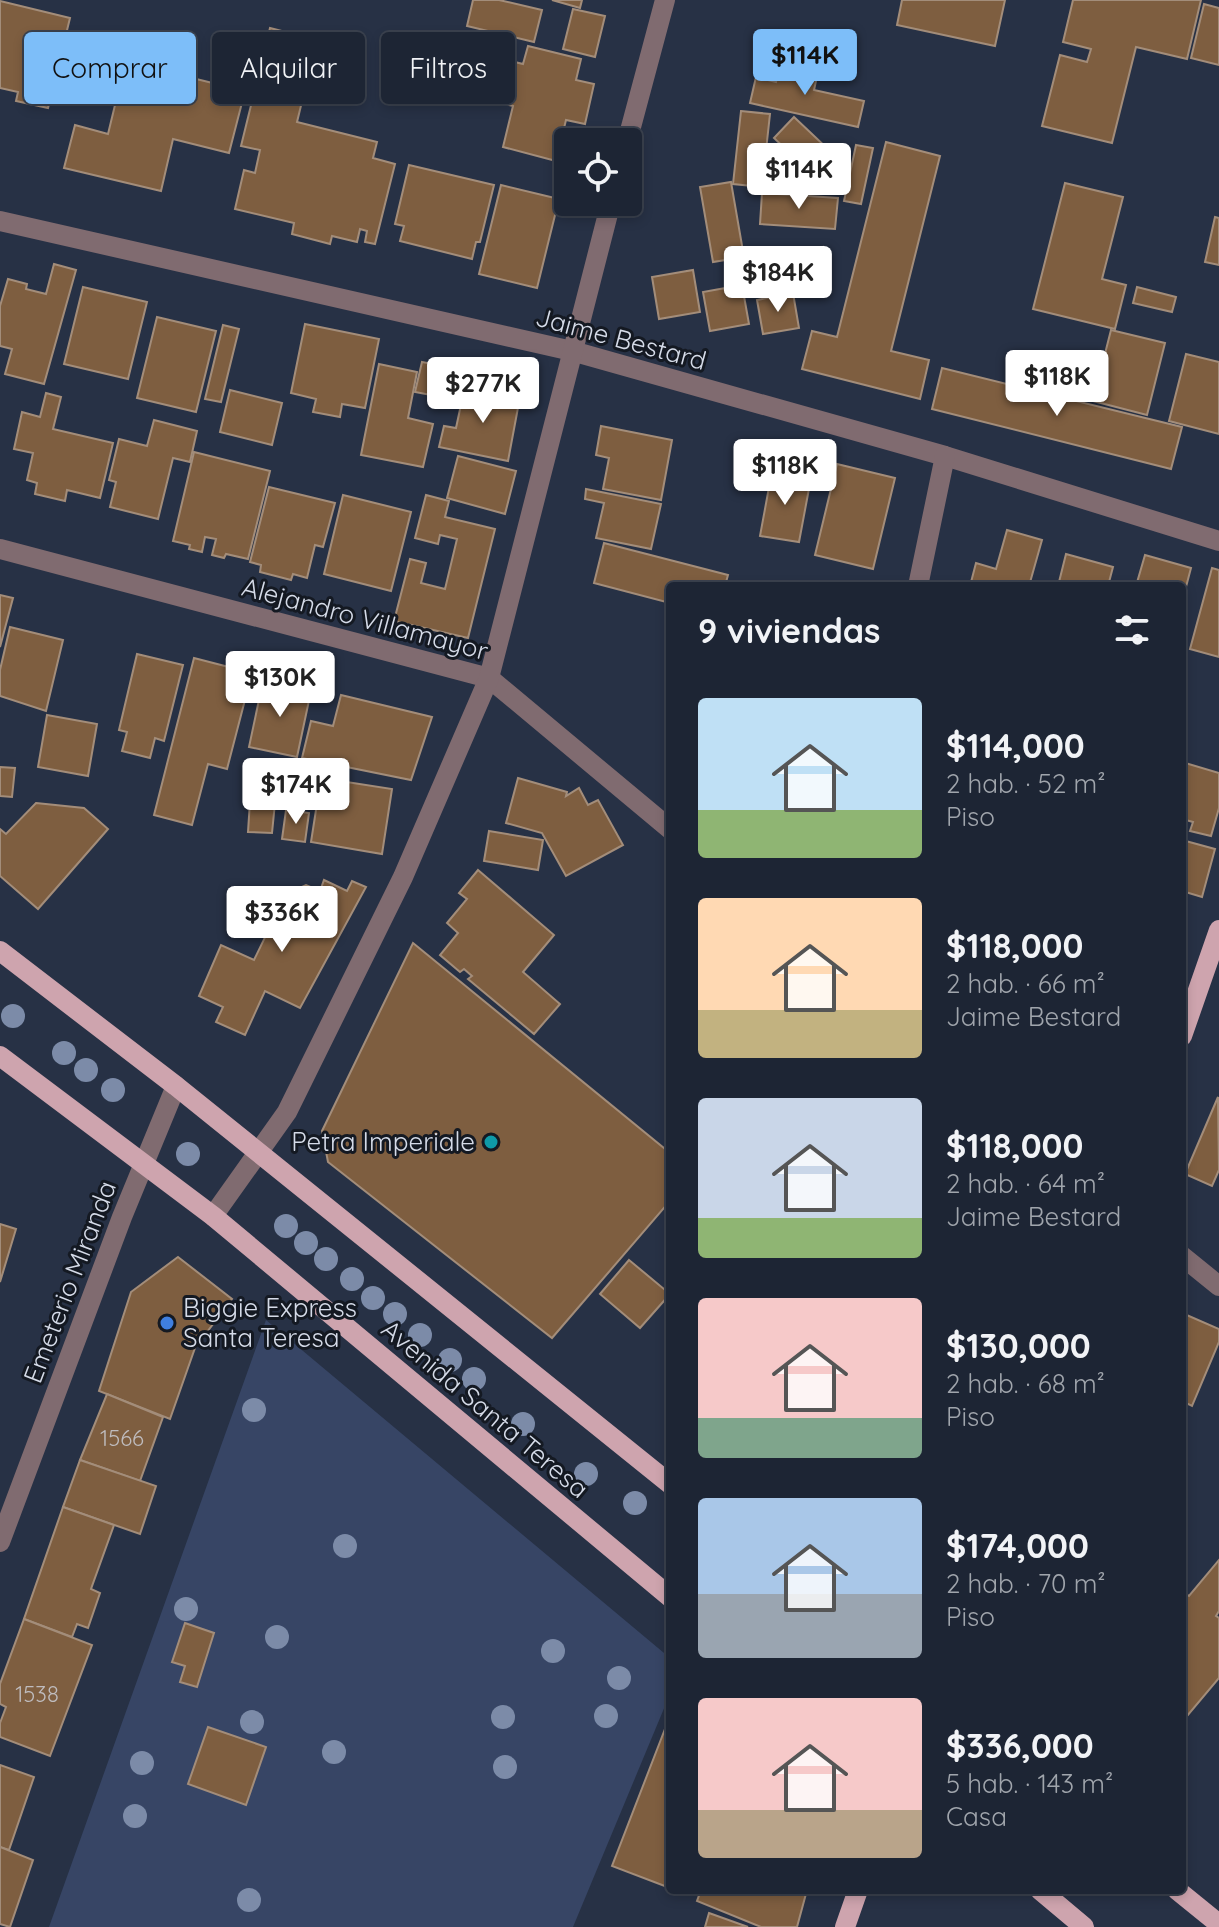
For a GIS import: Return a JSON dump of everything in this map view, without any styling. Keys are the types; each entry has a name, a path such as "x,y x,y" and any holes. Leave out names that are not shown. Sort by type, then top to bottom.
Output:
{"main road":[{"path":"1186,1025 1218,939"},
{"name":"Avenida Santa Teresa","path":"0,951 176,1086 666,1481"},
{"name":"Avenida Santa Teresa","path":"0,1056 213,1216 666,1594"},
{"path":"845,1927 857,1894"},
{"path":"1045,1894 1084,1927"},
{"path":"1182,1894 1219,1924"}],"street":[{"path":"631,128 665,0"},
{"path":"213,1216 287,1112 391,901 489,678 607,216"},
{"name":"Jaime Bestard","path":"0,221 572,351 945,456 1219,541"},
{"path":"919,582 945,456"},
{"name":"Alejandro Villamayor","path":"0,549 489,678 666,826"},
{"name":"Emeterio Miranda","path":"0,1542 142,1164 176,1086"},
{"path":"1186,1259 1219,1286"}],"shaded area":[{"path":"266,1320 666,1655 666,1704 573,1927 49,1927","holes":["185,1624 214,1633 196,1687 180,1682 185,1666 172,1661","208,1727 266,1747 246,1804 189,1784"]}],"building":[{"path":"473,0 499,0 542,10 534,42 515,37 515,32 492,32 467,26"},
{"path":"552,0 582,0 580,8"},
{"path":"902,0 1005,0 995,46 897,25"},
{"path":"1073,0 1201,0 1187,59 1136,47 1112,143 1042,126 1060,55 1087,62 1091,49 1063,42"},
{"path":"0,1 70,18 67,32 24,32 24,103 16,101 18,92 0,88"},
{"path":"1204,4 1219,8 1219,65 1191,58"},
{"path":"573,9 605,16 595,57 563,49"},
{"path":"528,46 581,59 576,80 594,84 585,124 566,120 564,128 554,128 554,160 503,147 513,106 506,104 515,104 515,62 523,64"},
{"path":"780,63 818,72 814,90 864,101 858,127 750,103 756,77 776,82"},
{"path":"196,79 212,83 212,104 242,104 229,153 173,139 161,191 64,168 75,125 108,134 115,104 196,104"},
{"path":"251,104 301,104 297,122 377,142 373,158 395,164 375,244 365,242 367,231 360,229 357,242 332,236 330,244 292,234 294,223 235,209 244,170 255,173 260,150 241,146"},
{"path":"741,111 770,114 762,187 733,184"},
{"path":"794,117 849,169 829,190 774,138"},
{"path":"886,142 940,156 891,351 929,360 920,399 802,369 812,331 837,337"},
{"path":"856,145 873,148 861,204 844,201"},
{"path":"409,165 494,185 480,242 476,242 472,259 400,241 404,226 395,224"},
{"path":"731,182 744,257 713,262 700,187"},
{"path":"1065,183 1123,197 1102,279 1126,285 1115,329 1033,309"},
{"path":"501,185 554,198 555,216 537,288 479,274"},
{"path":"762,193 838,198 835,229 760,224"},
{"path":"1215,217 1219,218 1219,265 1205,262"},
{"path":"823,247 828,274 744,289 739,261"},
{"path":"54,264 76,270 44,384 5,374 12,349 0,346 0,306 8,279 27,284 26,289 46,294"},
{"path":"693,270 700,312 659,319 652,277"},
{"path":"742,285 749,324 710,331 703,292"},
{"path":"83,287 147,302 128,379 64,364"},
{"path":"1137,287 1176,297 1172,312 1133,303"},
{"path":"793,293 799,328 763,334 757,300"},
{"path":"157,317 216,331 196,412 137,398"},
{"path":"305,324 379,339 365,408 342,404 340,417 313,412 316,399 291,393"},
{"path":"223,325 239,329 221,402 205,399"},
{"path":"1111,330 1165,343 1147,415 1093,401"},
{"path":"1186,354 1219,362 1219,434 1169,421"},
{"path":"422,362 449,367 442,397 415,392"},
{"path":"379,364 417,372 408,418 433,424 423,467 361,455"},
{"path":"942,368 1182,427 1171,469 932,409"},
{"path":"465,386 520,397 508,461 439,447 444,426 456,428"},
{"path":"230,390 282,403 272,445 220,432"},
{"path":"46,393 61,397 53,429 113,443 100,498 67,490 65,501 35,494 37,483 27,480 33,453 14,449 22,412 40,417"},
{"path":"154,420 197,431 190,462 173,458 158,519 110,507 116,482 109,480 119,439 147,446"},
{"path":"601,426 672,440 661,500 603,489 609,458 596,455"},
{"path":"194,452 270,471 248,559 226,554 224,558 212,555 216,539 205,537 202,552 173,541"},
{"path":"458,456 516,471 505,514 447,498"},
{"path":"837,464 895,478 873,569 815,555"},
{"path":"772,471 811,478 799,542 760,536"},
{"path":"269,487 335,503 323,547 315,545 307,578 293,574 291,580 260,572 261,565 250,562"},
{"path":"586,489 661,504 651,549 596,538 604,503 585,499"},
{"path":"343,495 411,512 391,591 324,574"},
{"path":"426,495 449,501 445,517 495,529 468,638 394,621 410,559 426,563 421,583 445,589 457,539 440,535 438,544 415,538"},
{"path":"1007,530 1042,540 1030,582 971,582 976,563 996,569"},
{"path":"604,543 728,575 726,582 666,582 666,602 594,583"},
{"path":"1066,554 1113,567 1109,582 1059,582"},
{"path":"1145,555 1191,568 1186,587 1186,582 1137,582"},
{"path":"1212,568 1219,570 1219,657 1190,649"},
{"path":"0,595 13,598 0,647"},
{"path":"10,627 63,640 46,711 0,696 0,670"},
{"path":"137,654 183,665 164,741 155,738 150,758 122,751 127,732 119,730"},
{"path":"194,658 252,673 227,769 208,764 192,825 154,815"},
{"path":"263,681 311,691 297,757 249,747"},
{"path":"341,695 432,717 411,780 302,758 311,721 333,726"},
{"path":"47,715 97,724 88,776 38,767"},
{"path":"1186,763 1219,773 1219,808 1211,836 1190,831 1193,822 1186,820"},
{"path":"0,767 15,768 12,797 0,796"},
{"path":"321,778 392,789 382,854 311,842"},
{"path":"518,778 567,792 566,796 579,788 588,805 598,800 623,845 566,876 542,833 506,823"},
{"path":"250,801 275,803 272,833 248,832"},
{"path":"36,803 84,808 108,829 38,909 0,876 0,829 6,834"},
{"path":"286,810 309,813 305,842 282,839"},
{"path":"489,831 543,840 538,870 484,861"},
{"path":"1186,841 1215,849 1202,897 1186,892"},
{"path":"478,870 554,935 523,972 560,1004 534,1034 468,979 472,976 464,969 460,972 440,955 458,933 447,923 467,899 459,893"},
{"path":"324,880 347,891 352,881 366,887 300,1008 265,991 245,1035 216,1022 223,1007 199,996 221,945 254,960 286,894 306,885 320,891"},
{"name":"Petra Imperiale","path":"413,943 666,1150 666,1206 552,1338 328,1162 322,1131"},
{"path":"1218,1097 1219,1170 1212,1186 1186,1174"},
{"path":"0,1224 16,1229 0,1282"},
{"name":"Biggie Express Santa Teresa","path":"178,1257 232,1299 195,1348 170,1419 99,1391 131,1292"},
{"path":"629,1260 666,1291 666,1299 640,1328 600,1294"},
{"path":"1186,1315 1219,1329 1219,1342 1192,1406 1186,1403"},
{"path":"107,1394 163,1417 140,1481 80,1460"},
{"path":"80,1460 156,1486 140,1534 63,1507"},
{"path":"63,1507 114,1525 91,1589 100,1593 88,1628 77,1624 72,1637 24,1619"},
{"path":"1219,1560 1219,1611 1216,1616 1219,1618 1219,1678 1186,1717 1186,1594 1189,1596"},
{"path":"24,1619 92,1645 50,1756 0,1737 0,1723 6,1707 0,1704 0,1684"},
{"path":"185,1623 214,1633 197,1687 180,1682 185,1666 172,1662"},
{"path":"666,1726 666,1886 612,1866"},
{"path":"208,1727 266,1747 246,1805 188,1784"},
{"path":"0,1765 34,1777 9,1850 0,1847"},
{"path":"0,1847 33,1860 10,1927 0,1924"},
{"path":"700,1894 806,1894 797,1927 761,1927 697,1901"},
{"path":"709,1913 748,1927 705,1927"}],"place":[{"name":"Petra Imperiale","path":"491,1142"},
{"name":"Biggie Express Santa Teresa","path":"167,1323"}]}
